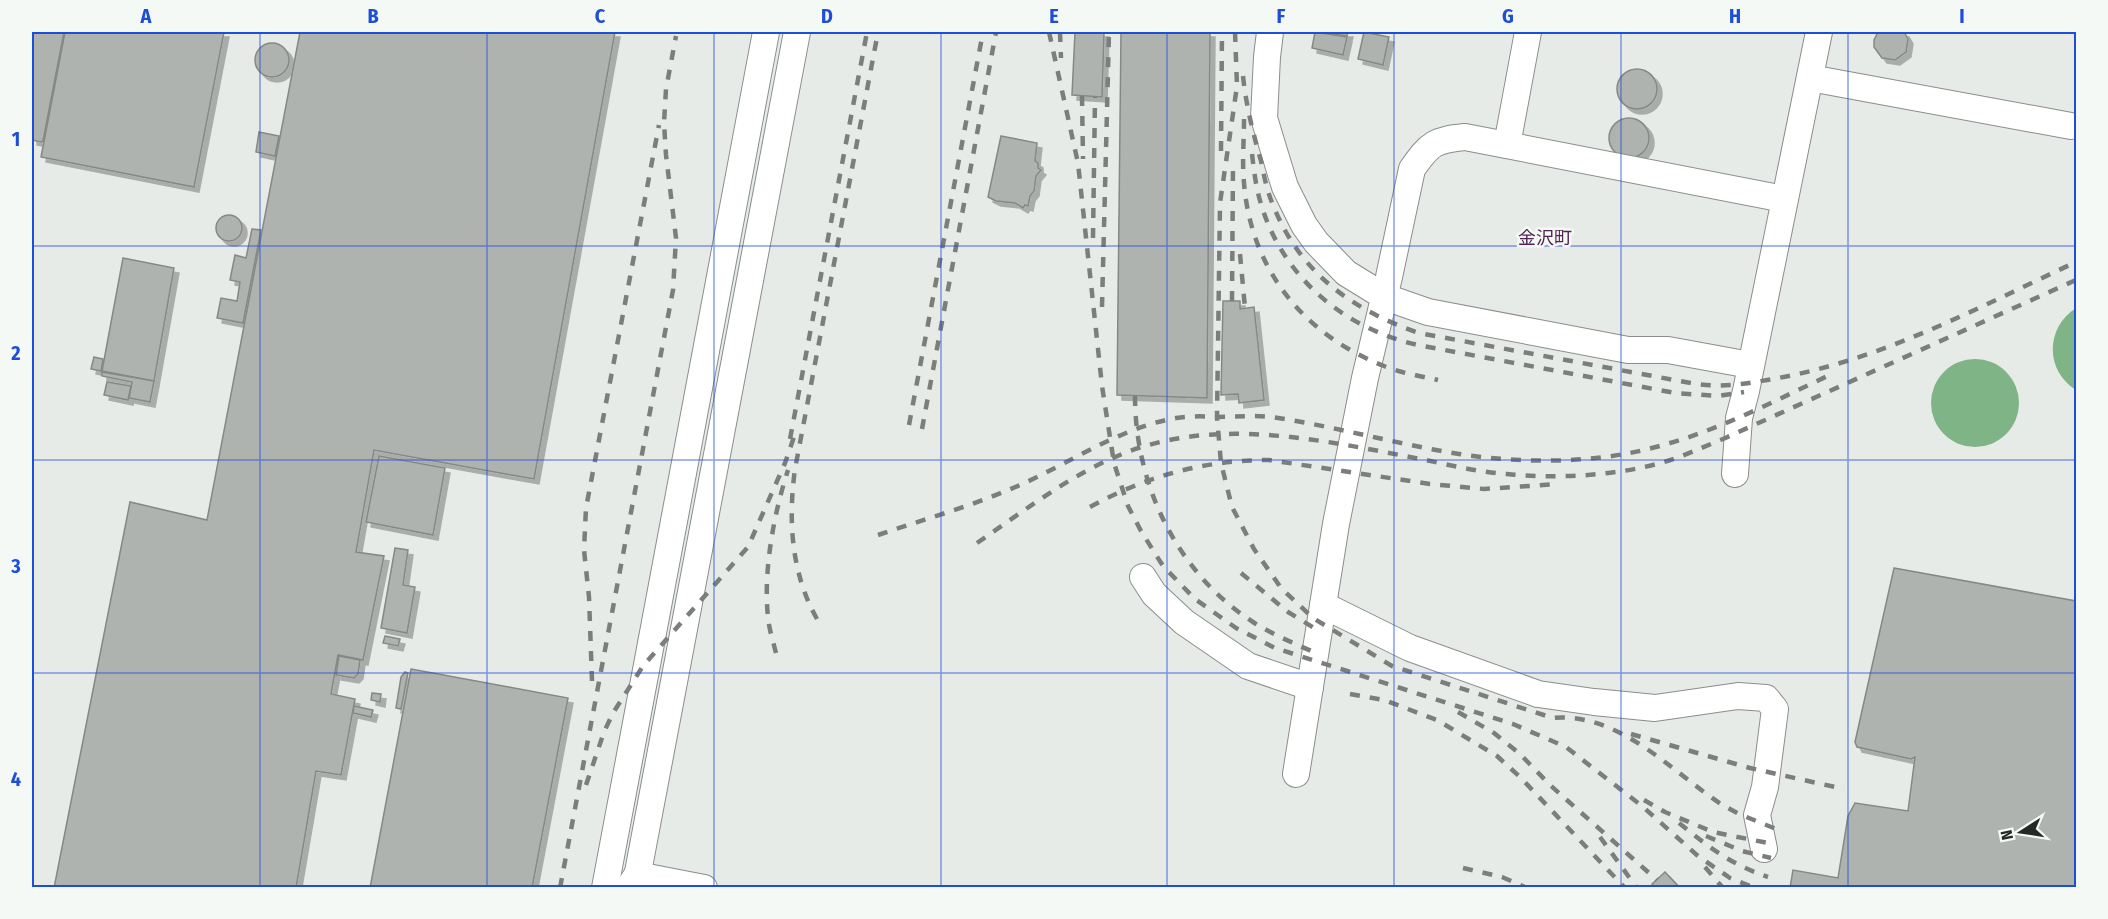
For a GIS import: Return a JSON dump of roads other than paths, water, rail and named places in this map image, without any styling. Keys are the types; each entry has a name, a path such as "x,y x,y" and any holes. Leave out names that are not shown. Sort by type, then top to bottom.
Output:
{"lane":[{"path":"605,888 766,32"},
{"path":"631,884 797,32"},
{"path":"1270,32 1264,118 1285,187 1304,225 1316,242 1346,273 1385,297 1428,312 1628,350 1668,350 1750,365"},
{"path":"1507,145 1528,32"},
{"path":"1736,474 1739,418 1819,32"},
{"path":"1810,78 2071,126"},
{"path":"1296,774 1336,524 1354,433 1412,168 1422,154 1432,144 1449,138 1466,137 1784,199"},
{"path":"1143,577 1154,594 1184,622 1248,666 1310,687"},
{"path":"1323,605 1410,648 1538,694 1655,708 1738,696 1766,699 1775,709 1765,787 1757,815 1764,849"},
{"path":"620,811 619,846 631,884"},
{"path":"631,884 704,888"}],"railway":[{"path":"790,439 867,32"},
{"path":"817,619 808,601 797,565 792,527 793,488 878,32"},
{"path":"909,425 983,32"},
{"path":"922,429 996,32"},
{"path":"1049,32 1078,163 1102,386 1114,463 1128,506 1163,566 1195,599 1236,628 1275,648 1513,724 1566,747 1642,806 1698,856 1730,878 1755,888"},
{"path":"1060,32 1061,58"},
{"path":"1102,307 1109,32"},
{"path":"1221,151 1222,32"},
{"path":"1235,32 1237,86 1220,203 1217,417 1221,463 1232,507 1254,549 1281,588 1313,618 1392,666 1553,718 1577,719 1600,724 1643,746 1721,804 1776,829"},
{"path":"560,888 673,290 676,238 664,123 666,89 676,36"},
{"path":"1243,76 1250,119 1269,194 1284,229 1298,250 1313,269 1350,300 1372,313 1419,333 1696,384 1737,384 1817,369 1893,345 2076,262"},
{"path":"1082,96 1083,159"},
{"path":"1093,238 1095,97"},
{"path":"1244,119 1243,175 1249,215 1270,271 1287,296 1329,337 1355,353 1390,368 1438,380"},
{"path":"592,681 589,597 584,550 586,508 659,125"},
{"path":"1252,154 1261,204 1271,231 1285,255 1301,277 1320,296 1342,313 1366,327 1418,345 1675,393 1718,396 1744,392"},
{"path":"1232,301 1233,163"},
{"path":"1240,254 1245,308"},
{"path":"977,543 1057,488 1100,464 1145,446 1179,438 1214,434 1286,436 1497,473 1566,476 1645,467 1679,457 1723,439 2076,280"},
{"path":"878,535 1003,492 1135,429 1176,418 1271,417 1459,454 1536,461 1588,459 1638,451 1707,431 1834,373"},
{"path":"1135,396 1137,429 1152,494 1165,524 1182,552 1202,579 1226,602 1253,622 1318,654"},
{"path":"586,785 613,713 643,666 748,547 785,463 796,431"},
{"path":"1090,507 1133,487 1176,472 1245,461 1269,460 1430,484 1484,489 1559,484"},
{"path":"776,653 770,630 767,599 768,562 774,523 788,470"},
{"path":"1241,573 1288,612 1319,631"},
{"path":"1350,694 1384,700 1437,720 1497,756 1520,777 1625,888"},
{"path":"1458,712 1494,733 1520,754 1550,785 1657,880"},
{"path":"1631,734 1750,768 1844,789"},
{"path":"1644,800 1665,812 1713,832 1773,844"},
{"path":"1679,823 1742,867 1768,877"},
{"path":"1706,836 1742,851 1771,858"},
{"path":"1600,837 1637,888"},
{"path":"1705,867 1723,888"},
{"path":"1463,868 1502,877 1527,888"}],"district":[{"name":"金沢町","path":"1545,238"}]}
